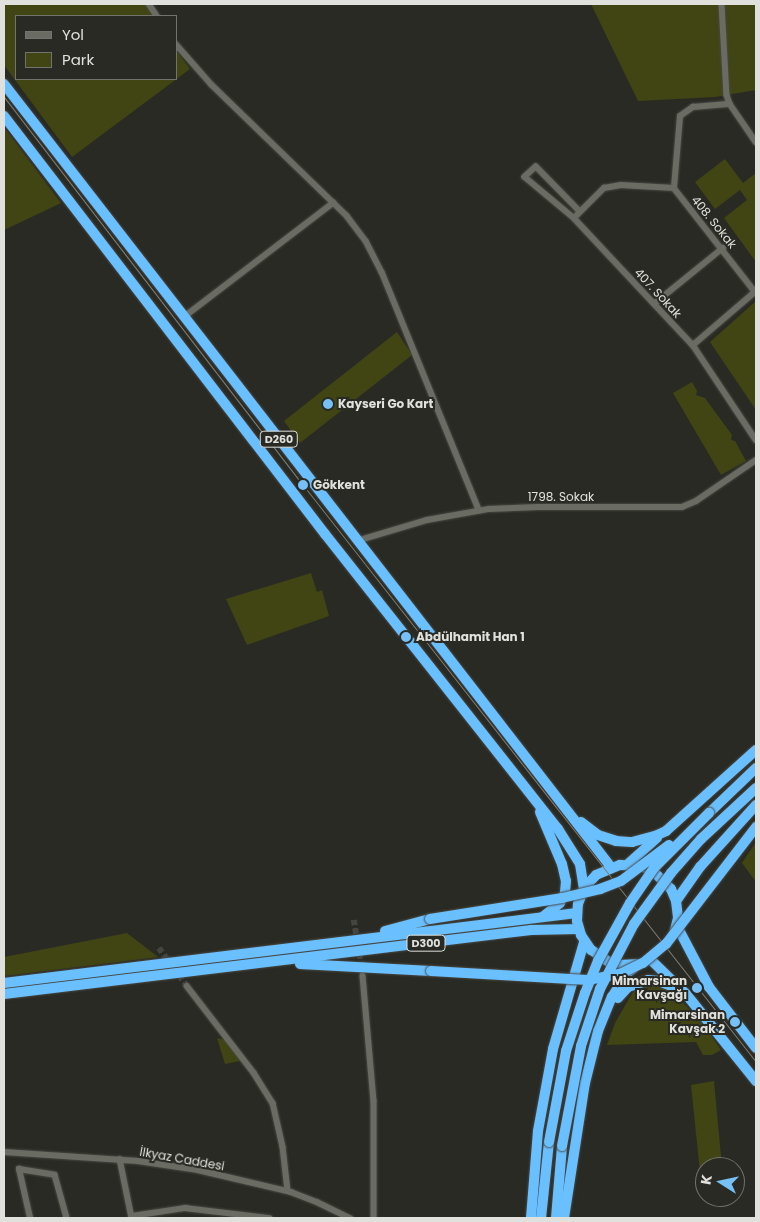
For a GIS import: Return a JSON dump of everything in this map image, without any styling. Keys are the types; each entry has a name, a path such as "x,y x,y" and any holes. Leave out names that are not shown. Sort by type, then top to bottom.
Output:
{"highway":[{"name":"D260","path":"4,84 554,794"},
{"name":"D260","path":"4,116 325,534 535,802"},
{"path":"628,864 756,750"},
{"name":"D300","path":"348,940 430,919 562,898 600,889 621,881 642,867 709,813 756,768"},
{"path":"556,1218 562,1146 581,1046 600,989 634,924 671,873 689,852 756,788"},
{"path":"554,794 584,825 610,840 640,841 666,830"},
{"path":"554,794 611,867"},
{"path":"535,802 558,829 577,858 584,876 584,888 577,913 579,929 584,942 599,957 608,962 624,966 646,962 686,994 756,1081"},
{"path":"535,802 562,864 566,881 565,893 560,903 544,916"},
{"path":"676,901 700,866 756,805"},
{"path":"541,1218 549,1142 566,1051 585,993 598,961 630,903 654,868 709,813"},
{"name":"D300","path":"274,962 588,980 628,970 643,963 666,944 756,827"},
{"path":"584,888 596,876 611,867 628,864 641,866 658,875 671,890 676,901 677,926 710,987 756,1048"},
{"name":"D300","path":"4,984 577,913"},
{"path":"564,1218 578,1120 598,1031 612,997 628,972 646,962 667,946 677,926"},
{"name":"D300","path":"4,994 531,930 579,929"},
{"path":"531,1218 538,1131 553,1049 584,942"},
{"path":"598,1031 621,994 631,985 648,980 659,980 686,994"}],"street":[{"path":"149,4 156,15"},
{"path":"722,4 724,76 730,104 756,142"},
{"path":"178,46 212,85 354,224 377,261 479,510"},
{"path":"574,218 604,188 620,185 674,188 680,116 692,107 730,104"},
{"name":"407. Sokak","path":"580,212 536,167 525,177 574,218 693,345 756,440"},
{"name":"408. Sokak","path":"674,188 756,292"},
{"path":"184,317 334,203"},
{"path":"654,304 723,248"},
{"path":"693,345 756,292"},
{"name":"1798. Sokak","path":"357,541 427,520 479,510 522,507 682,507 696,501 756,460"},
{"path":"363,976 374,1101 374,1218"},
{"path":"187,986 254,1073 273,1103 283,1147 288,1191"},
{"name":"İlkyaz Caddesi","path":"4,1152 120,1159 198,1170 288,1191 318,1202 350,1218"},
{"path":"120,1159 132,1217 185,1208 269,1218"},
{"path":"30,1218 19,1169 55,1175 67,1218"}],"green space":[{"path":"4,4 146,4 153,15 15,15 15,80 4,65"},
{"path":"591,4 756,4 756,90 715,97 638,101"},
{"path":"178,53 190,69 178,78"},
{"path":"15,80 175,80 72,157"},
{"path":"4,127 61,203 4,230"},
{"path":"725,159 743,183 756,173 756,262 724,218 747,200 740,190 715,209 695,182"},
{"path":"756,301 756,410 710,342"},
{"name":"Kayseri Go Kart","path":"397,332 412,355 300,443 284,421"},
{"path":"692,382 697,391 696,395 705,398 732,435 731,440 735,441 746,461 721,475 673,393"},
{"path":"311,573 317,592 322,590 329,616 247,645 226,599"},
{"path":"756,842 756,882 742,863"},
{"path":"127,933 158,957 4,976 4,957"},
{"path":"654,985 673,992 703,1024 721,1050 712,1055 703,1055 696,1042 607,1045 615,1023 633,992 641,987"},
{"path":"217,1038 225,1040 240,1061 225,1064"},
{"path":"714,1081 721,1157 698,1157 691,1085"}],"tunnel":[{"path":"354,920 362,969"},
{"path":"159,948 187,986"}],"tram line":[{"path":"4,97 303,485 756,1062"}],"place":[{"name":"Kayseri Go Kart","path":"328,404"},
{"name":"Gökkent","path":"303,485"},
{"name":"Abdülhamit Han 1","path":"406,637"},
{"name":"Mimarsinan Kavşağı","path":"697,988"},
{"name":"Mimarsinan Kavşak 2","path":"735,1022"}]}
